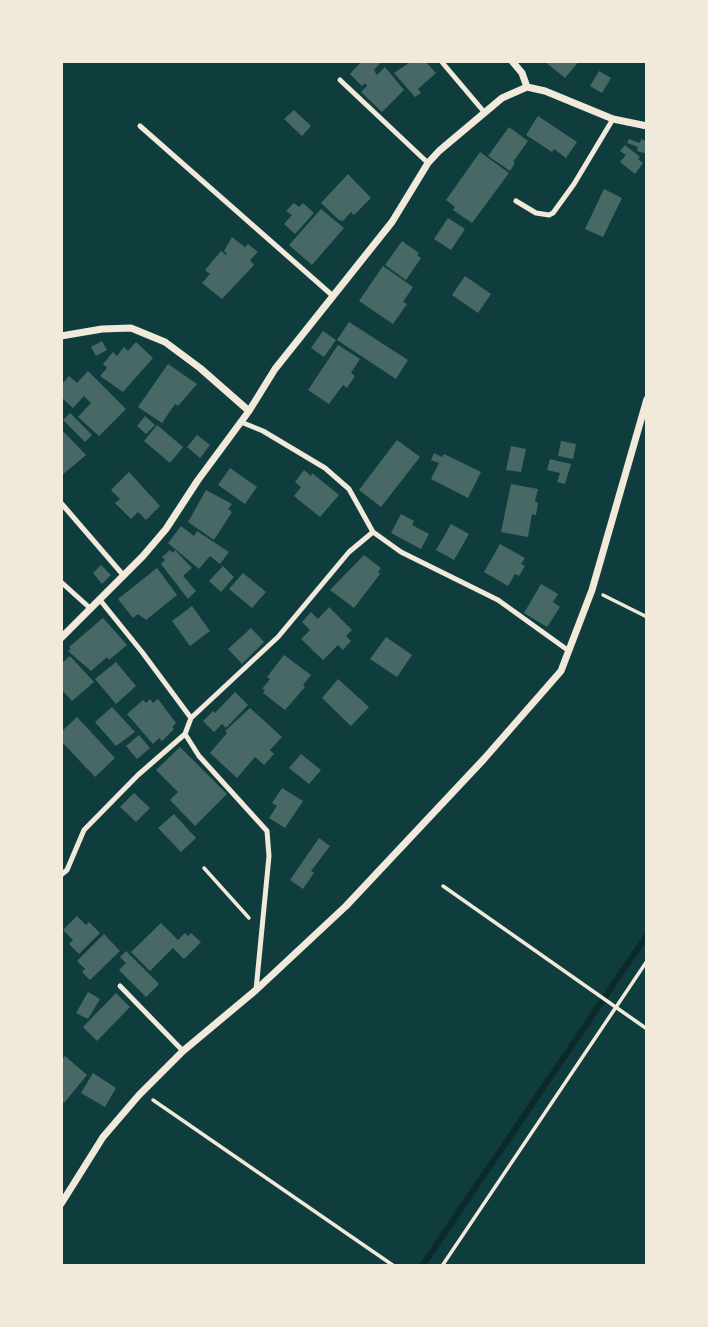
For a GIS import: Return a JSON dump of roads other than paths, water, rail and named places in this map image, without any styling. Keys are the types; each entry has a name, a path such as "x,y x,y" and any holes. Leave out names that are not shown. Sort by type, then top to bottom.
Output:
{"street":[{"path":"512,61 522,73 527,87"},
{"path":"61,638 124,576 166,529 249,411 275,369 392,222 428,163 502,98 527,87 545,91 613,119 647,126"},
{"path":"61,336 102,329 131,328 165,342 200,368 249,411"},
{"path":"61,1204 103,1137 139,1095 183,1051 256,990 346,906 484,759 561,671 592,590 647,399"}],"lane":[{"path":"442,61 485,113"},
{"path":"340,80 428,163"},
{"path":"516,201 537,213 554,213 613,119"},
{"path":"140,126 333,296"},
{"path":"241,422 263,431 325,468 349,489 373,532 401,552 498,600 569,651"},
{"path":"61,503 124,576"},
{"path":"61,875 67,870 84,830 138,775 185,734 191,718 278,638 349,552 373,532"},
{"path":"61,582 91,609"},
{"path":"100,600 191,718"},
{"path":"185,734 199,756 267,831 269,856 256,990"},
{"path":"120,986 183,1051"}],"waterway":[{"path":"422,1266 647,935"}]}
